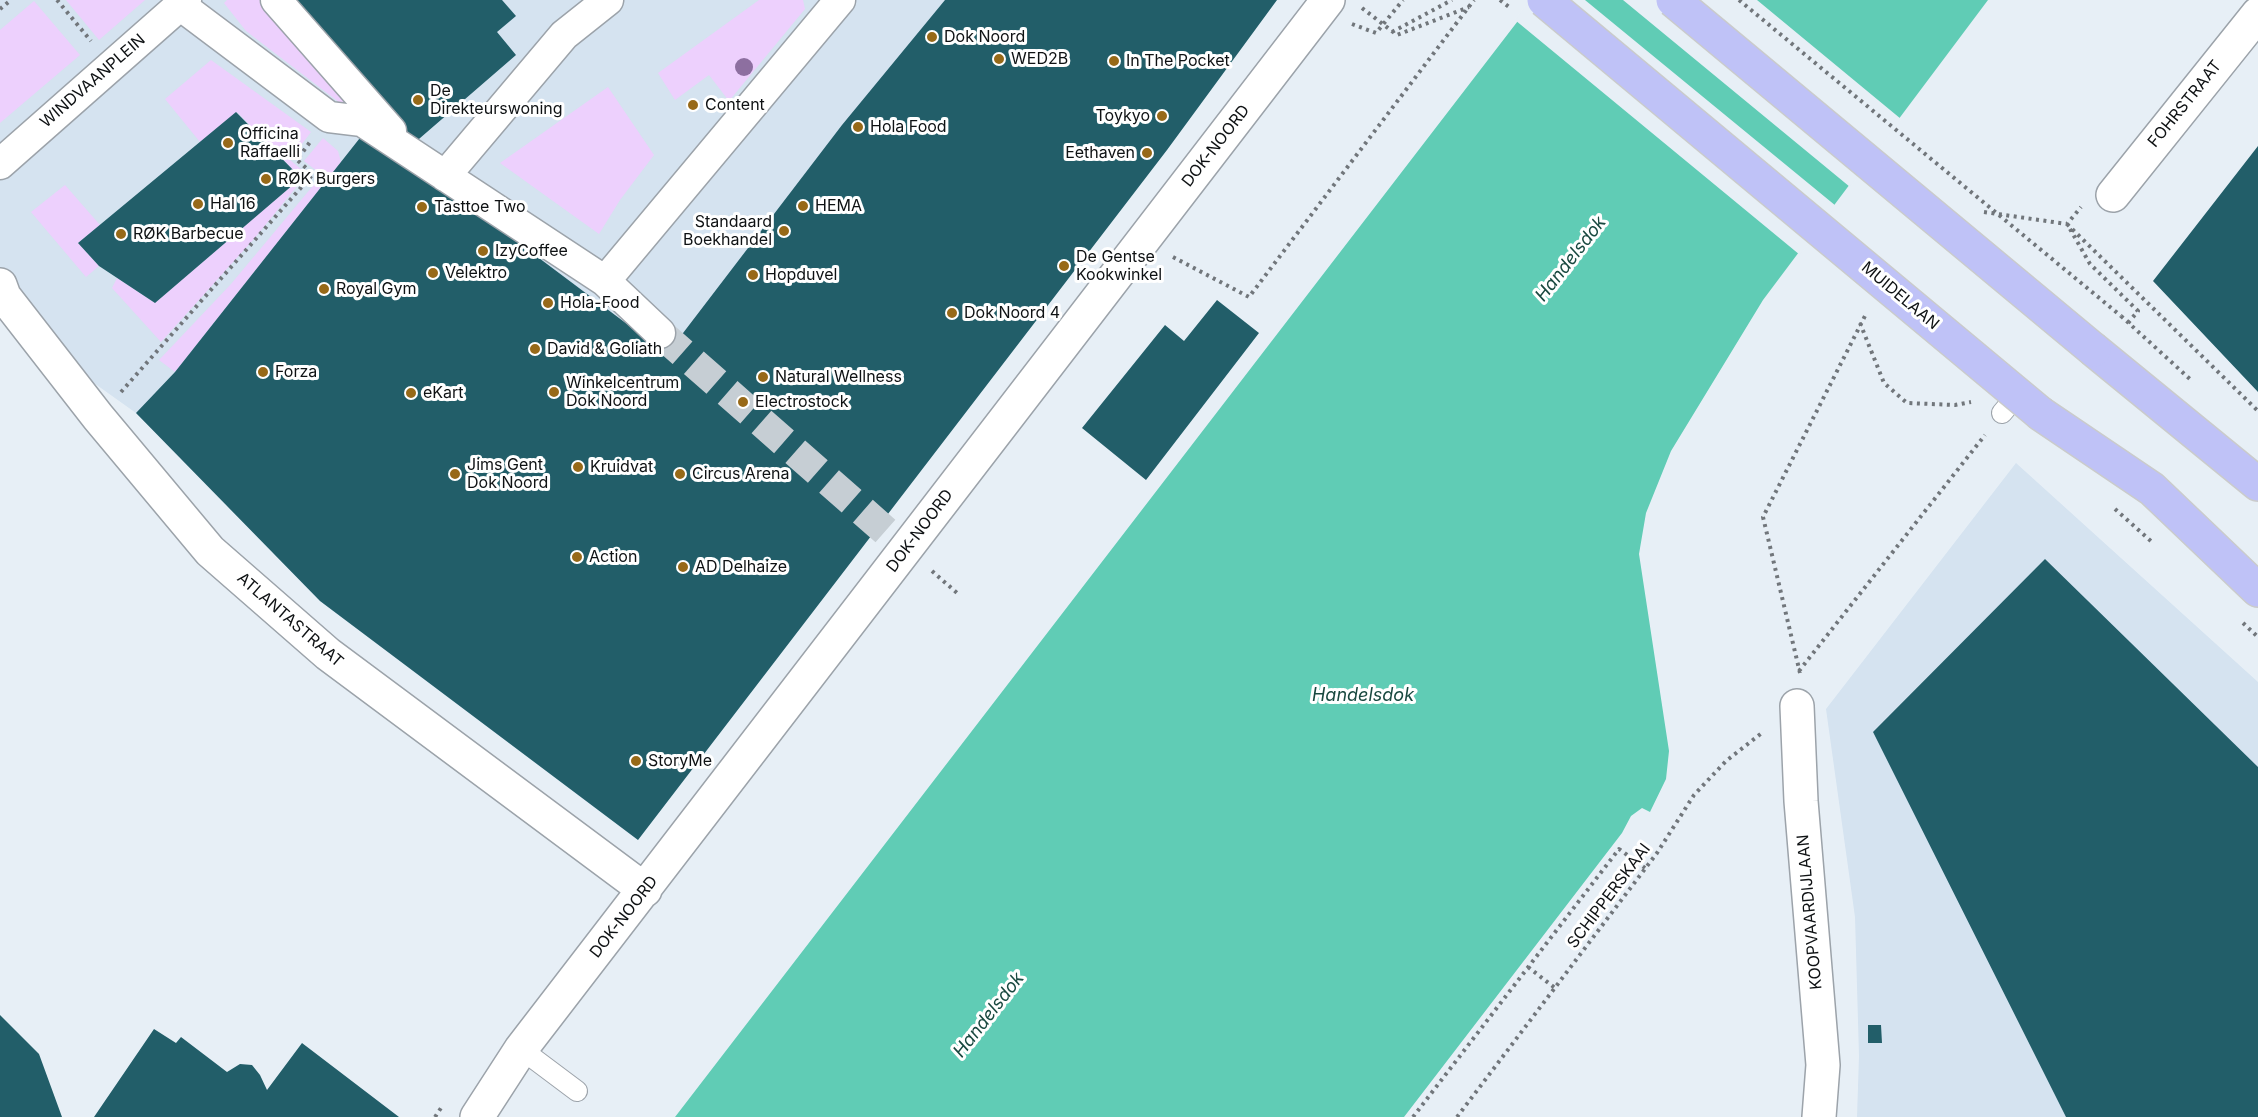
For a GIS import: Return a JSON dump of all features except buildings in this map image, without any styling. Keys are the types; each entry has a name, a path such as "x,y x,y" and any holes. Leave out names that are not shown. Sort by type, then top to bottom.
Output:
{"main road":[{"name":"MUIDELAAN","path":"1544,0 2013,412 2152,489 2258,590"},
{"path":"1673,0 2258,484"}],"street":[{"path":"276,0 409,152"},
{"path":"445,176 564,35 608,0"},
{"path":"605,281 840,0"},
{"name":"DOK-NOORD","path":"459,1117 516,1056 1328,0"},
{"name":"WINDVAANPLEIN","path":"0,164 183,3"},
{"path":"183,3 329,117 362,121 605,281 660,333"},
{"name":"FOHRSTRAAT","path":"2113,195 2258,14"},
{"name":"ATLANTASTRAAT","path":"0,285 4,296 98,417 210,551 328,654 645,890"},
{"name":"KOOPVAARDIJLAAN","path":"1797,706 1801,801 1823,1065 1819,1117"},
{"name":"DOK-NOORD","path":"477,1117 516,1056"}],"lane":[{"path":"516,1056 577,1092"}],"path":[{"path":"0,9 11,0"},
{"path":"57,0 111,65"},
{"path":"1376,33 1403,0"},
{"path":"1392,32 1452,0"},
{"path":"1146,237 1169,255 1249,297 1474,0"},
{"path":"1739,0 2121,316"},
{"path":"1361,7 1397,35 1470,6"},
{"path":"98,417 154,358 313,174 297,160 329,117"},
{"path":"2067,224 2092,194 2113,195"},
{"path":"1973,210 2067,224 2258,411"},
{"path":"2067,224 2090,264 2138,311 2128,323"},
{"path":"1797,706 1802,677 1763,517 1860,322 1867,313"},
{"path":"1860,322 1884,383 1907,403 1955,405"},
{"path":"1799,672 2013,412"},
{"path":"2114,508 2158,547"},
{"path":"930,569 957,592"},
{"path":"2242,622 2258,637"},
{"name":"SCHIPPERSKAAI","path":"1457,1117 1645,868 1702,786 1726,761 1797,706"},
{"path":"1413,1117 1619,849 1645,868"},
{"path":"1528,967 1555,988"}],"shaded area":[{"name":"Dok Noord","path":"0,0 1277,0 638,840 320,601 136,413 0,316"},
{"path":"66,0 145,0 99,40"},
{"path":"227,0 266,0 361,119 246,31 224,3"},
{"path":"759,0 803,0 805,9 729,101 709,75 675,100 658,73"},
{"path":"34,1 80,55 0,123 0,30"},
{"path":"211,60 311,132 290,160 307,174 253,240 161,342 112,288 117,278 155,303 301,178 237,112 200,142 165,99"},
{"path":"608,87 654,155 620,200 599,234 500,163"},
{"path":"323,138 338,151 341,162 175,372 159,360 231,284 322,175 304,161"},
{"path":"65,185 100,225 78,243 99,266 86,277 31,212"},
{"path":"2016,463 2258,682 2258,1117 1857,1117 1859,1056 1855,917 1826,709"}],"water":[{"name":"Handelsdok","path":"1534,0 1988,0 1763,300 1671,451 1646,513 1639,554 1669,751 1666,779 1650,812 1642,808 1631,816 1622,833 1404,1117 675,1117"}],"pier":[{"path":"1530,0 1585,0 1836,206 1800,255 1515,20"},
{"path":"1623,0 1757,0 1901,119 1850,187"}],"tunnel":[{"path":"660,333 906,549"}],"place":[{"name":"Dok Noord","path":"932,37"},
{"name":"WED2B","path":"999,59"},
{"name":"In The Pocket","path":"1114,61"},
{"name":"De Direkteurswoning","path":"418,100"},
{"name":"Content","path":"693,105"},
{"name":"Toykyo","path":"1162,116"},
{"name":"Hola Food","path":"858,127"},
{"name":"Officina Raffaelli","path":"228,143"},
{"name":"Eethaven","path":"1147,153"},
{"name":"RØK Burgers","path":"266,179"},
{"name":"Hal 16","path":"198,204"},
{"name":"HEMA","path":"803,206"},
{"name":"Tasttoe Two","path":"422,207"},
{"name":"Standaard Boekhandel","path":"784,231"},
{"name":"RØK Barbecue","path":"121,234"},
{"name":"IzyCoffee","path":"483,251"},
{"name":"De Gentse Kookwinkel","path":"1064,266"},
{"name":"Velektro","path":"433,273"},
{"name":"Hopduvel","path":"753,275"},
{"name":"Royal Gym","path":"324,289"},
{"name":"Hola-Food","path":"548,303"},
{"name":"Dok Noord 4","path":"952,313"},
{"name":"David & Goliath","path":"535,349"},
{"name":"Forza","path":"263,372"},
{"name":"Natural Wellness","path":"763,377"},
{"name":"Winkelcentrum Dok Noord","path":"554,392"},
{"name":"eKart","path":"411,393"},
{"name":"Electrostock","path":"743,402"},
{"name":"Kruidvat","path":"578,467"},
{"name":"Jims Gent Dok Noord","path":"455,474"},
{"name":"Circus Arena","path":"680,474"},
{"name":"Action","path":"577,557"},
{"name":"AD Delhaize","path":"683,567"},
{"name":"StoryMe","path":"636,761"}]}
